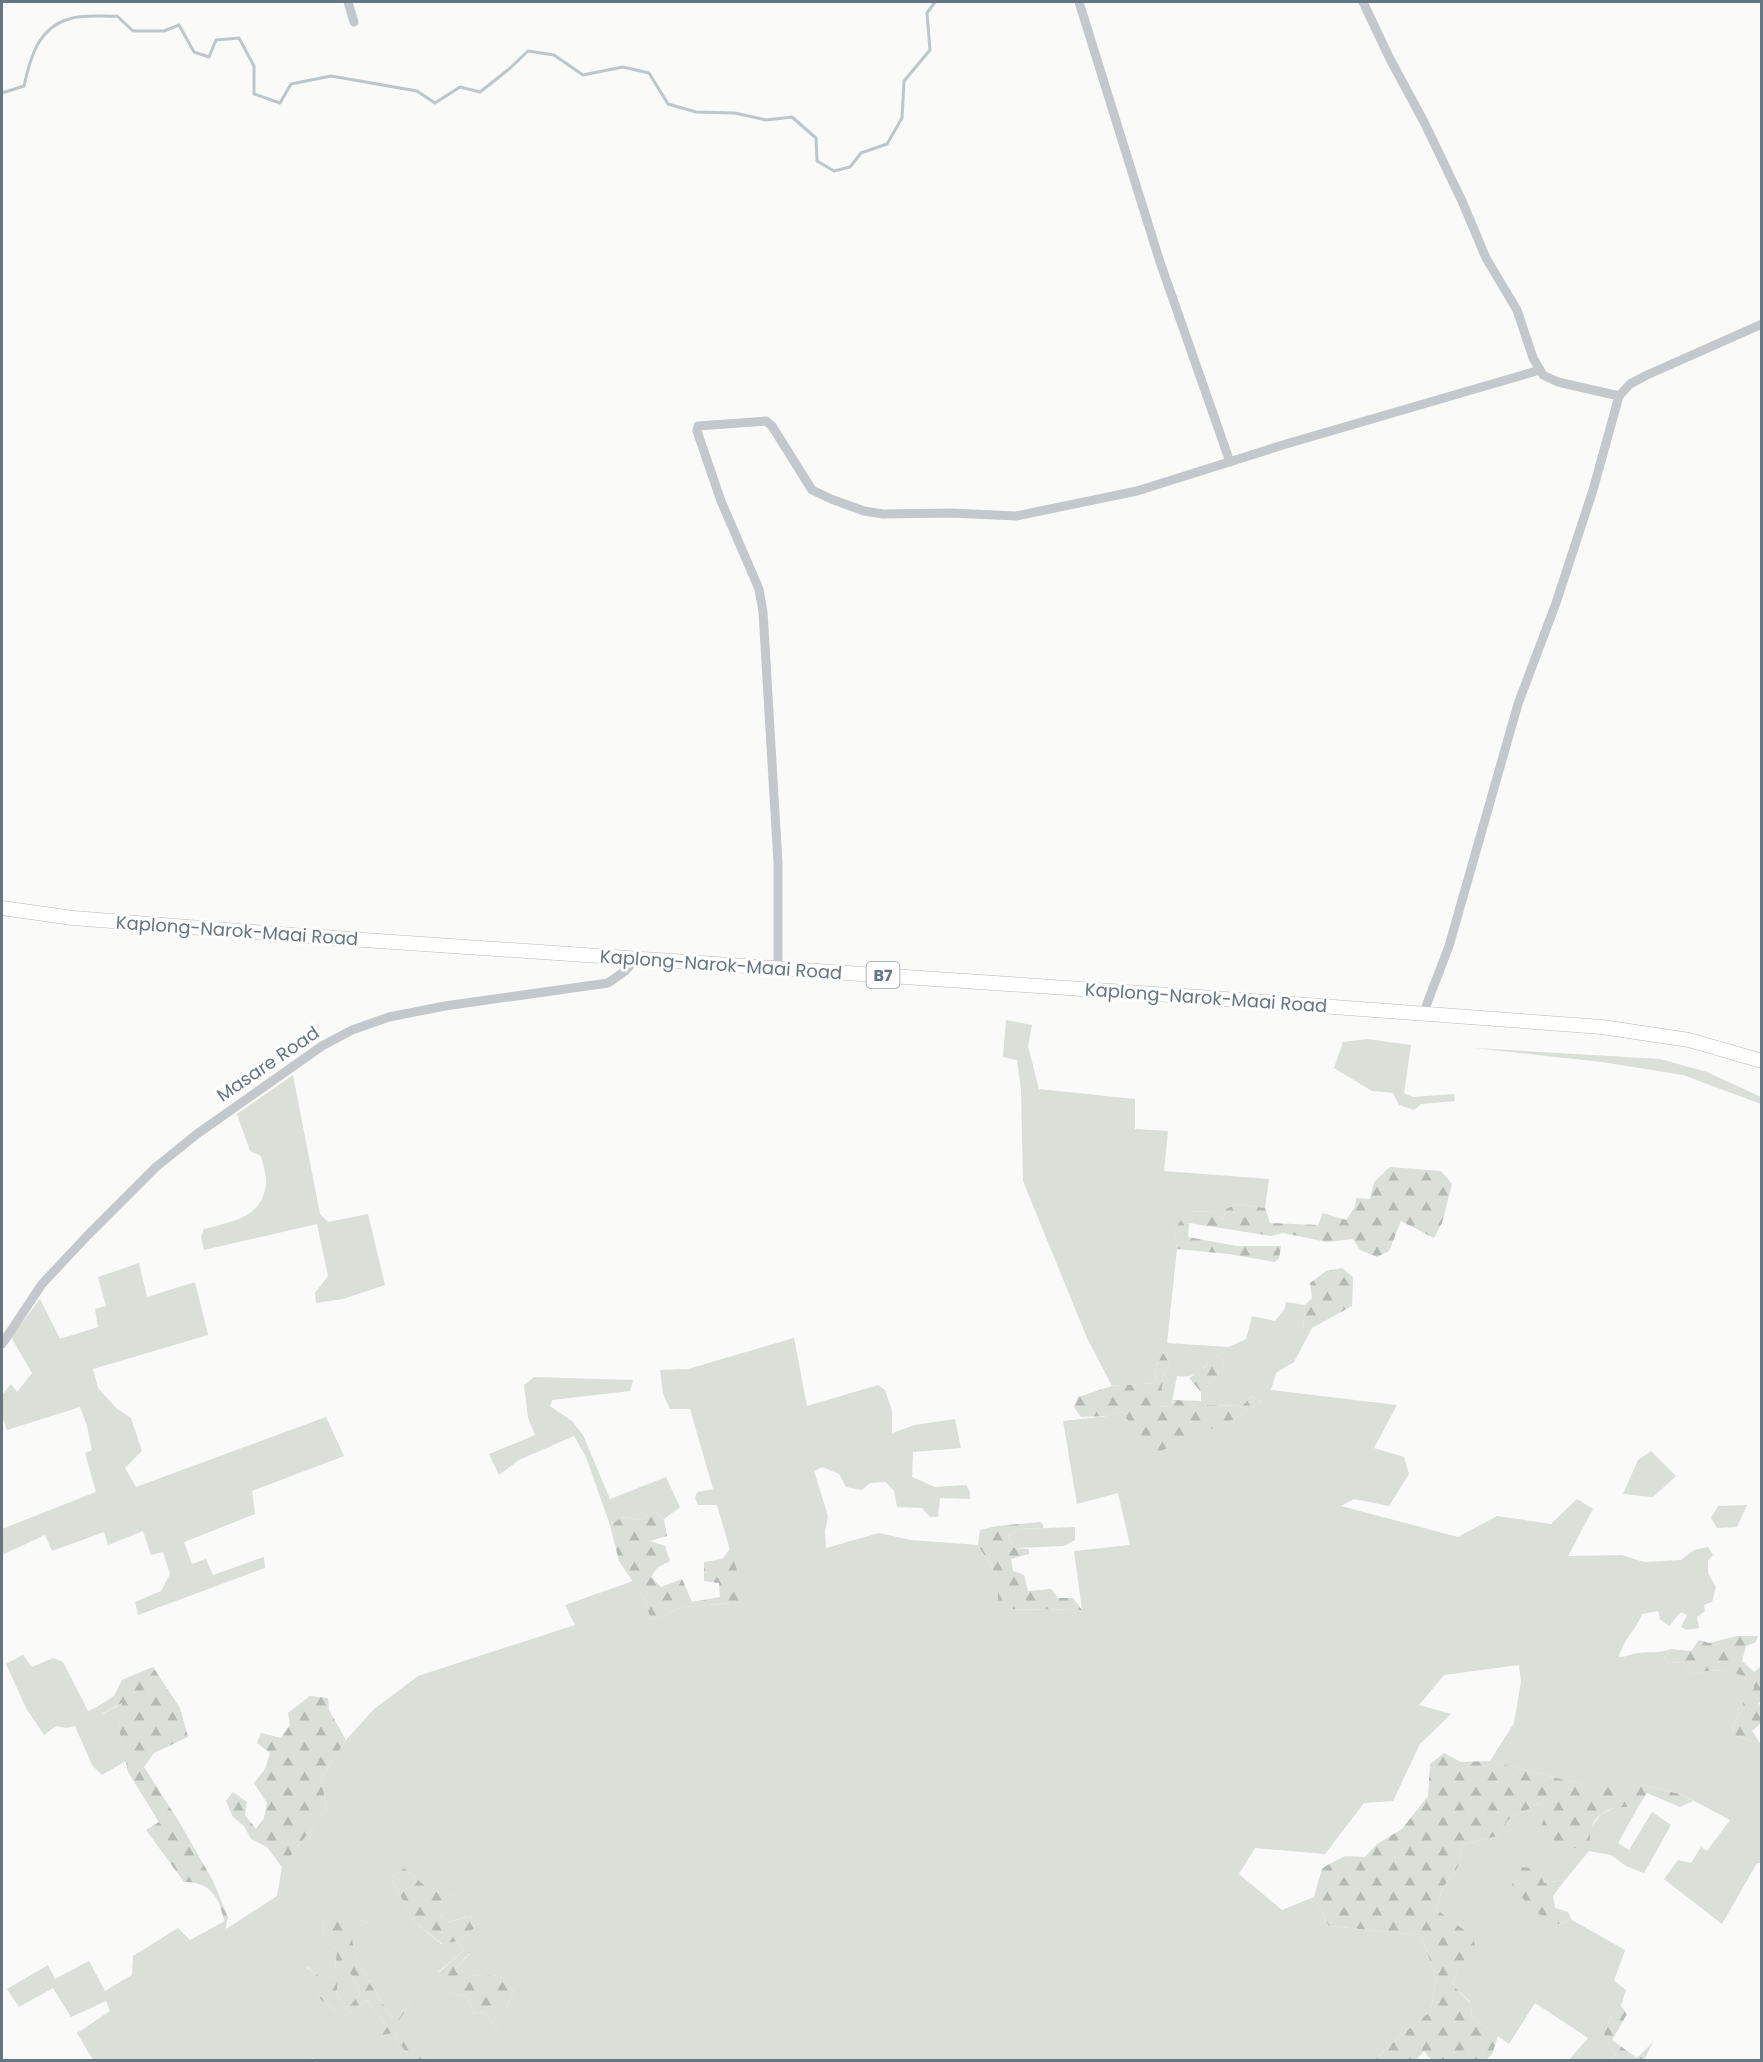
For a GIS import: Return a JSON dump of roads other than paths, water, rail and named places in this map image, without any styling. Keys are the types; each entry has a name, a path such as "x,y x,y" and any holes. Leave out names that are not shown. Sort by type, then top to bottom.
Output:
{"highway":[{"name":"Kaplong-Narok-Maai Road","path":"2,908 85,919 1602,1027 1689,1040 1761,1061"}],"street":[{"path":"348,2 354,22"},
{"path":"1079,2 1160,262 1230,462"},
{"path":"1363,2 1390,59 1408,89 1486,258 1517,310 1533,358 1543,375 1558,382 1619,396"},
{"path":"1424,1014 1449,946 1518,704 1556,603 1593,490 1619,396 1630,384 1647,375 1761,324"},
{"path":"778,968 778,863 763,612 759,589 721,501 697,431 698,426 766,421 812,490 831,500 883,514 951,513 1016,516 1137,492 1540,370"},
{"name":"Masare Road","path":"2,1344 42,1284 156,1167 196,1134 322,1046 352,1030 389,1017 445,1006 608,983 626,971 636,959"}],"waterway":[{"path":"2,93 24,86 37,45 50,29 58,23 80,17 117,16 133,31 164,31 179,25 194,52 209,57 216,40 239,38 254,66 254,94 280,103 291,84 331,76 417,91 435,103 460,87 480,92 528,51 554,55 583,75 623,67 649,73 668,104 696,112 735,113 766,120 792,117 816,138 817,161 834,171 850,167 861,153 887,144 902,118 904,81 930,50 927,13 935,2"}]}
